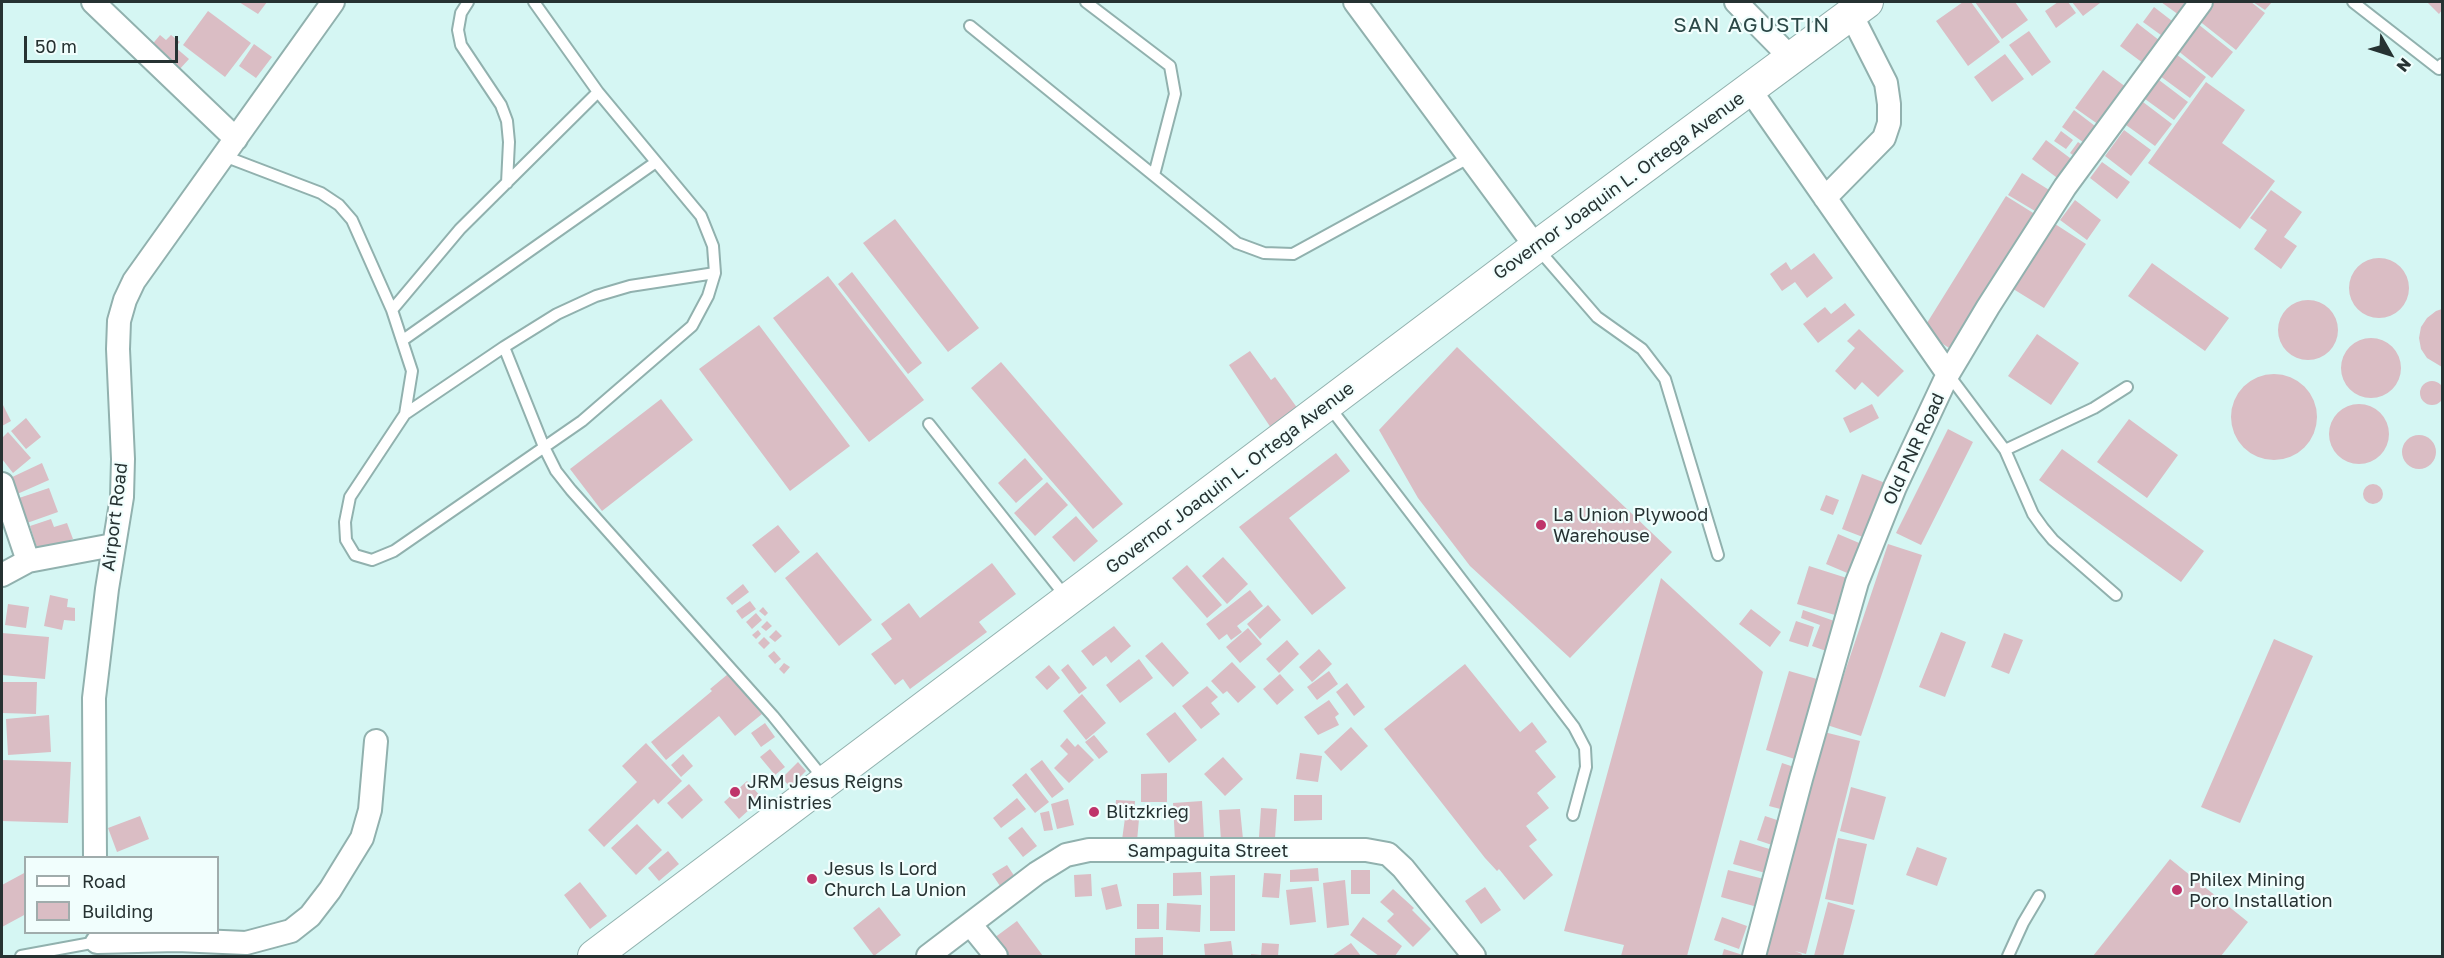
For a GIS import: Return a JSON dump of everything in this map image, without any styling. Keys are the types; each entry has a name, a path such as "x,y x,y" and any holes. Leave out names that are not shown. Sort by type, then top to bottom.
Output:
{"street":[{"path":"93,2 230,147"},
{"name":"Airport Road","path":"95,856 94,698 113,545 122,497 119,321 134,281 333,2"},
{"path":"1355,2 1536,247"},
{"path":"1736,2 1792,58"},
{"name":"Old PNR Road","path":"1754,957 1801,779 1857,582 1894,487 1948,374 1988,307 2065,187 2201,2"},
{"path":"1825,198 1884,138 1889,123 1886,83 1859,8"},
{"name":"Governor Joaquin L. Ortega Avenue","path":"594,957 1536,247 1859,8"},
{"path":"1750,90 1948,374"},
{"path":"2,484 28,561"},
{"path":"2,574 28,561 113,545"},
{"path":"96,944 177,940 246,943 291,931 310,916 323,899 362,838 370,810 376,741"},
{"name":"Sampaguita Street","path":"928,957 1037,873 1066,855 1089,850 1366,850 1388,854 1403,868 1467,954"},
{"path":"970,924 996,957"}],"lane":[{"path":"468,2 461,13 458,30 461,45 501,105 507,121 509,142 507,183"},
{"path":"534,2 598,92 701,216 713,246 715,273 708,296 692,326 582,421 394,551 372,560 355,555 346,540 345,522 350,497 405,414 557,314 596,296 630,286 715,273"},
{"path":"1086,2 1170,66 1175,94 1154,175"},
{"path":"2353,2 2441,68"},
{"path":"970,26 1238,243 1264,253 1293,254 1470,157"},
{"path":"392,310 460,229 598,92"},
{"path":"230,147 321,193 339,206 352,220 392,310 412,371 405,414"},
{"path":"403,340 656,162"},
{"path":"1536,247 1598,317 1641,349 1665,379 1718,555"},
{"path":"504,347 556,471 773,716 826,782"},
{"path":"1948,374 2005,450 2033,514 2043,528 2053,540 2116,595"},
{"path":"2005,450 2094,408 2127,387"},
{"path":"1327,404 1574,727 1585,748 1586,767 1573,815"},
{"path":"929,423 1068,600"},
{"path":"2008,957 2023,923 2039,896"},
{"path":"21,957 96,944"}],"building":[{"path":"239,2 267,2 258,14"},
{"path":"1963,2 1971,2 2000,42 1968,66 1936,21"},
{"path":"1975,2 2015,2 2028,20 2002,39"},
{"path":"2058,2 2068,2 2076,13 2056,28 2045,11"},
{"path":"2072,2 2098,2 2100,3 2083,16"},
{"path":"2161,2 2189,2 2179,15"},
{"path":"2213,2 2251,2 2265,13 2236,50 2198,20"},
{"path":"2253,2 2272,2 2265,10"},
{"path":"2427,2 2442,2 2442,10 2439,14"},
{"path":"2154,7 2176,24 2165,38 2143,22"},
{"path":"208,11 251,43 225,77 183,45"},
{"path":"2137,23 2164,44 2147,66 2120,46"},
{"path":"2198,24 2233,52 2212,78 2177,50"},
{"path":"2029,31 2051,62 2032,76 2009,45"},
{"path":"160,35 166,40 171,35 180,42 175,47 189,59 178,71 150,47"},
{"path":"254,44 272,57 256,78 239,66"},
{"path":"2005,54 2024,79 1992,102 1974,77"},
{"path":"2176,54 2206,77 2190,98 2160,76"},
{"path":"2103,70 2130,90 2102,127 2075,108"},
{"path":"2159,80 2188,102 2174,120 2145,99"},
{"path":"2206,82 2245,110 2222,143 2275,181 2240,229 2148,163"},
{"path":"2143,102 2172,124 2155,146 2126,125"},
{"path":"2074,110 2099,129 2087,145 2062,127"},
{"path":"2124,130 2151,150 2131,176 2105,156"},
{"path":"2061,131 2073,140 2066,149 2054,141"},
{"path":"2046,140 2074,161 2060,180 2032,159"},
{"path":"2078,142 2088,149 2080,160 2070,153"},
{"path":"2102,162 2130,182 2117,199 2090,178"},
{"path":"2022,173 2054,193 2040,214 2008,195"},
{"path":"2271,190 2302,212 2284,237 2297,246 2281,269 2254,249 2267,230 2250,218"},
{"path":"2006,196 2038,216 1954,351 1922,331"},
{"path":"2075,200 2101,220 2087,240 2060,220"},
{"path":"895,219 979,328 948,352 863,243"},
{"path":"2052,222 2086,244 2044,308 2010,287"},
{"path":"1814,253 1833,278 1807,298 1795,282 1782,291 1770,274 1786,262 1791,270"},
{"path":"2379,258 2400,267 2409,288 2400,309 2379,318 2358,309 2349,288 2358,267"},
{"path":"2152,263 2229,318 2205,351 2128,296"},
{"path":"852,272 922,363 908,374 838,284"},
{"path":"828,276 924,400 869,442 773,318"},
{"path":"2308,300 2329,309 2338,330 2329,351 2308,360 2287,351 2278,330 2287,309"},
{"path":"1845,303 1855,315 1818,343 1803,324 1825,307 1831,314"},
{"path":"2442,309 2442,367 2427,358 2421,349 2419,338 2421,327 2427,318"},
{"path":"759,325 850,446 790,491 699,369"},
{"path":"1859,329 1904,371 1878,397 1862,382 1855,390 1835,371 1855,348 1847,341"},
{"path":"2037,334 2079,363 2051,405 2008,376"},
{"path":"2371,338 2392,347 2401,368 2392,389 2371,398 2350,389 2341,368 2350,347"},
{"name":"La Union Plywood Warehouse","path":"1457,347 1672,552 1570,658 1470,566 1418,498 1379,430"},
{"path":"1250,351 1271,380 1275,377 1298,409 1271,428 1229,365"},
{"path":"1001,362 1123,504 1093,529 971,388"},
{"path":"2274,374 2291,377 2305,386 2314,400 2317,417 2314,434 2305,448 2291,457 2274,460 2257,457 2243,448 2234,434 2231,417 2234,400 2243,386 2257,377"},
{"path":"2432,381 2441,384 2444,393 2441,402 2432,405 2423,402 2420,393 2423,384"},
{"path":"661,399 693,440 602,511 570,469"},
{"path":"2,403 11,421 2,426"},
{"path":"1872,404 1879,418 1850,433 1843,418"},
{"path":"2359,404 2380,413 2389,434 2380,455 2359,464 2338,455 2329,434 2338,413"},
{"path":"26,418 41,437 26,449 11,431"},
{"path":"2129,419 2178,455 2147,498 2097,462"},
{"path":"1948,429 1973,442 1921,545 1896,533"},
{"path":"8,432 31,458 13,473 2,459 2,438"},
{"path":"2419,435 2431,440 2436,452 2431,464 2419,469 2407,464 2402,452 2407,440"},
{"path":"2062,449 2204,551 2181,582 2039,480"},
{"path":"1336,453 1350,471 1289,518 1346,588 1312,615 1239,527"},
{"path":"1025,458 1043,479 1016,503 998,483"},
{"path":"42,463 49,480 15,495 8,479"},
{"path":"1862,474 1888,484 1868,539 1842,529"},
{"path":"1047,482 1068,505 1035,536 1014,513"},
{"path":"2373,484 2380,487 2383,494 2380,501 2373,504 2366,501 2363,494 2366,487"},
{"path":"49,488 58,512 27,523 19,498"},
{"path":"1826,495 1839,500 1833,515 1820,510"},
{"path":"1076,516 1098,541 1074,562 1052,537"},
{"path":"51,519 54,527 67,523 73,539 38,551 30,526"},
{"path":"778,525 800,552 775,573 752,545"},
{"path":"1838,534 1864,545 1852,575 1826,564"},
{"path":"1888,544 1922,555 1861,736 1827,725"},
{"path":"817,552 872,620 839,646 785,578"},
{"path":"1223,557 1248,584 1227,604 1202,576"},
{"path":"992,563 1016,594 979,622 987,632 910,689 903,679 895,685 871,654 892,639 881,624 909,603 920,618"},
{"path":"1187,565 1222,605 1207,618 1172,578"},
{"path":"1809,566 1853,580 1842,617 1797,604"},
{"path":"1661,578 1763,672 1687,956 1621,956 1624,945 1564,931"},
{"path":"743,584 749,592 732,605 726,598"},
{"path":"1250,590 1263,606 1237,626 1242,632 1231,640 1227,634 1219,640 1206,624"},
{"path":"50,595 68,599 67,607 75,608 75,621 64,620 62,630 44,626"},
{"path":"750,601 756,609 742,619 736,611"},
{"path":"8,604 29,607 26,628 5,625"},
{"path":"1268,605 1281,620 1260,639 1247,624"},
{"path":"763,607 768,613 765,616 759,611"},
{"path":"1751,609 1781,632 1770,647 1739,624"},
{"path":"1803,610 1840,623 1829,652 1812,646 1820,625 1801,618"},
{"path":"756,613 762,620 752,629 746,622"},
{"path":"767,621 772,626 766,631 761,627"},
{"path":"1796,621 1814,627 1808,647 1789,641"},
{"path":"1114,626 1131,646 1111,663 1106,656 1093,666 1081,651"},
{"path":"1248,628 1262,644 1240,663 1226,647"},
{"path":"758,630 761,634 756,639 752,635"},
{"path":"776,630 782,636 775,642 769,637"},
{"path":"1941,632 1966,642 1945,697 1919,687"},
{"path":"2,633 49,637 45,679 2,675"},
{"path":"2004,633 2023,640 2009,674 1991,667"},
{"path":"764,637 770,643 764,649 758,643"},
{"path":"2274,639 2313,656 2240,823 2201,807"},
{"path":"1287,640 1299,654 1279,673 1266,659"},
{"path":"1162,642 1189,673 1173,687 1145,656"},
{"path":"1319,649 1332,664 1312,682 1299,667"},
{"path":"774,651 781,659 775,664 768,656"},
{"path":"1139,659 1153,678 1120,703 1106,685"},
{"path":"1232,662 1256,687 1238,703 1227,691 1223,694 1211,681"},
{"path":"784,663 790,667 784,674 779,669"},
{"path":"1068,664 1087,688 1079,694 1061,670"},
{"path":"1465,664 1520,732 1532,722 1547,742 1535,751 1556,777 1537,793 1549,808 1526,826 1537,840 1529,846 1553,875 1524,900 1499,869 1497,871 1485,858 1384,729"},
{"path":"1049,665 1060,678 1047,690 1035,677"},
{"path":"1329,671 1338,684 1317,700 1307,687"},
{"path":"1789,671 1824,681 1801,761 1766,750"},
{"path":"728,674 762,714 735,736 719,716 666,760 651,742 712,691 710,689"},
{"path":"1280,674 1294,690 1277,705 1263,689"},
{"path":"2,682 37,682 36,714 2,713"},
{"path":"1347,683 1365,707 1354,716 1336,692"},
{"path":"1207,686 1218,697 1211,703 1220,714 1201,729 1182,706"},
{"path":"1082,694 1106,723 1086,740 1063,711"},
{"path":"1329,700 1339,714 1335,717 1339,725 1318,735 1304,717"},
{"path":"1175,712 1197,740 1169,763 1146,734"},
{"path":"49,715 51,752 8,755 6,719"},
{"path":"765,723 775,737 761,747 751,733"},
{"path":"1351,727 1368,746 1341,771 1324,752"},
{"path":"1824,732 1860,741 1806,954 1795,951 1802,954 1801,956 1766,956"},
{"path":"1094,735 1108,752 1099,759 1085,742"},
{"path":"1067,738 1075,747 1078,744 1094,760 1069,783 1054,768 1068,754 1060,746"},
{"path":"646,743 682,781 658,804 654,799 604,847 588,830 637,782 622,766"},
{"path":"770,749 785,767 775,775 760,757"},
{"path":"1300,753 1322,756 1318,782 1296,779"},
{"path":"683,754 693,766 681,777 671,765"},
{"path":"1223,757 1243,779 1225,796 1204,774"},
{"path":"2,760 71,762 68,823 2,821"},
{"path":"1042,760 1064,789 1052,798 1030,769"},
{"path":"798,762 806,771 790,787 782,778"},
{"path":"1782,763 1800,769 1788,811 1769,806"},
{"path":"1026,773 1049,802 1035,813 1012,785"},
{"path":"1167,773 1167,802 1141,802 1141,774"},
{"path":"747,781 762,798 739,819 724,802"},
{"path":"689,784 703,800 682,819 667,803"},
{"path":"1851,787 1886,797 1874,840 1840,831"},
{"path":"1294,795 1322,795 1322,820 1294,821"},
{"path":"1017,798 1026,809 1001,828 993,818"},
{"path":"1068,799 1074,825 1057,829 1051,804"},
{"path":"1116,800 1135,801 1134,813 1115,812"},
{"path":"1202,801 1204,839 1175,841 1173,803"},
{"path":"1261,808 1277,809 1275,838 1259,837"},
{"path":"1240,809 1243,839 1221,841 1219,810"},
{"path":"1049,811 1053,830 1044,831 1040,813"},
{"path":"140,816 149,839 117,852 108,828"},
{"path":"1765,816 1786,823 1778,847 1757,840"},
{"path":"1125,818 1139,819 1137,841 1122,840"},
{"path":"637,824 662,850 636,875 611,848"},
{"path":"1022,827 1037,846 1023,857 1008,838"},
{"path":"1838,838 1867,844 1853,905 1825,899"},
{"path":"1740,840 1776,851 1769,874 1733,864"},
{"path":"1917,847 1947,858 1937,886 1906,875"},
{"path":"668,851 679,864 659,881 648,868"},
{"name":"Philex Mining Poro Installation","path":"2170,859 2248,922 2221,956 2093,956"},
{"path":"1007,865 1017,880 1002,889 992,874"},
{"path":"1318,868 1319,881 1290,882 1290,870"},
{"path":"1351,870 1370,870 1370,894 1351,894"},
{"path":"1728,870 1768,880 1761,908 1721,897"},
{"path":"1201,872 1202,895 1173,896 1173,873"},
{"path":"24,873 24,915 2,927 2,885"},
{"path":"1264,873 1281,874 1279,898 1262,897"},
{"path":"1091,874 1092,896 1075,897 1074,875"},
{"path":"1235,875 1235,931 1210,931 1210,876"},
{"path":"1345,880 1349,925 1327,928 1323,883"},
{"path":"580,882 607,916 590,929 564,895"},
{"path":"1117,884 1122,906 1106,910 1101,888"},
{"path":"1312,887 1316,922 1290,925 1286,890"},
{"path":"1485,887 1501,910 1481,924 1465,901"},
{"path":"1393,889 1414,908 1412,910 1431,929 1413,947 1387,921 1394,914 1380,902"},
{"path":"1828,902 1855,910 1843,956 1814,956"},
{"path":"1167,903 1201,905 1200,932 1166,930"},
{"path":"1137,904 1159,904 1159,929 1137,929"},
{"path":"879,907 901,935 874,956 853,928"},
{"path":"1363,917 1402,946 1395,956 1379,956 1350,935"},
{"path":"1722,917 1747,926 1739,949 1714,940"},
{"path":"1017,921 1043,956 1008,956 994,938"},
{"path":"1163,937 1163,956 1135,956 1135,938"},
{"path":"1231,941 1233,956 1205,956 1204,944"},
{"path":"1262,943 1279,944 1278,956 1251,956 1251,954 1261,955"},
{"path":"1351,943 1361,956 1332,956"},
{"path":"1724,949 1746,956 1722,956"}],"place":[{"name":"La Union Plywood Warehouse","path":"1541,525"},
{"name":"JRM Jesus Reigns Ministries","path":"735,792"},
{"name":"Blitzkrieg","path":"1094,812"},
{"name":"Jesus Is Lord Church La Union","path":"812,879"},
{"name":"Philex Mining Poro Installation","path":"2177,890"}],"district":[{"name":"SAN AGUSTIN","path":"1752,25"}]}
